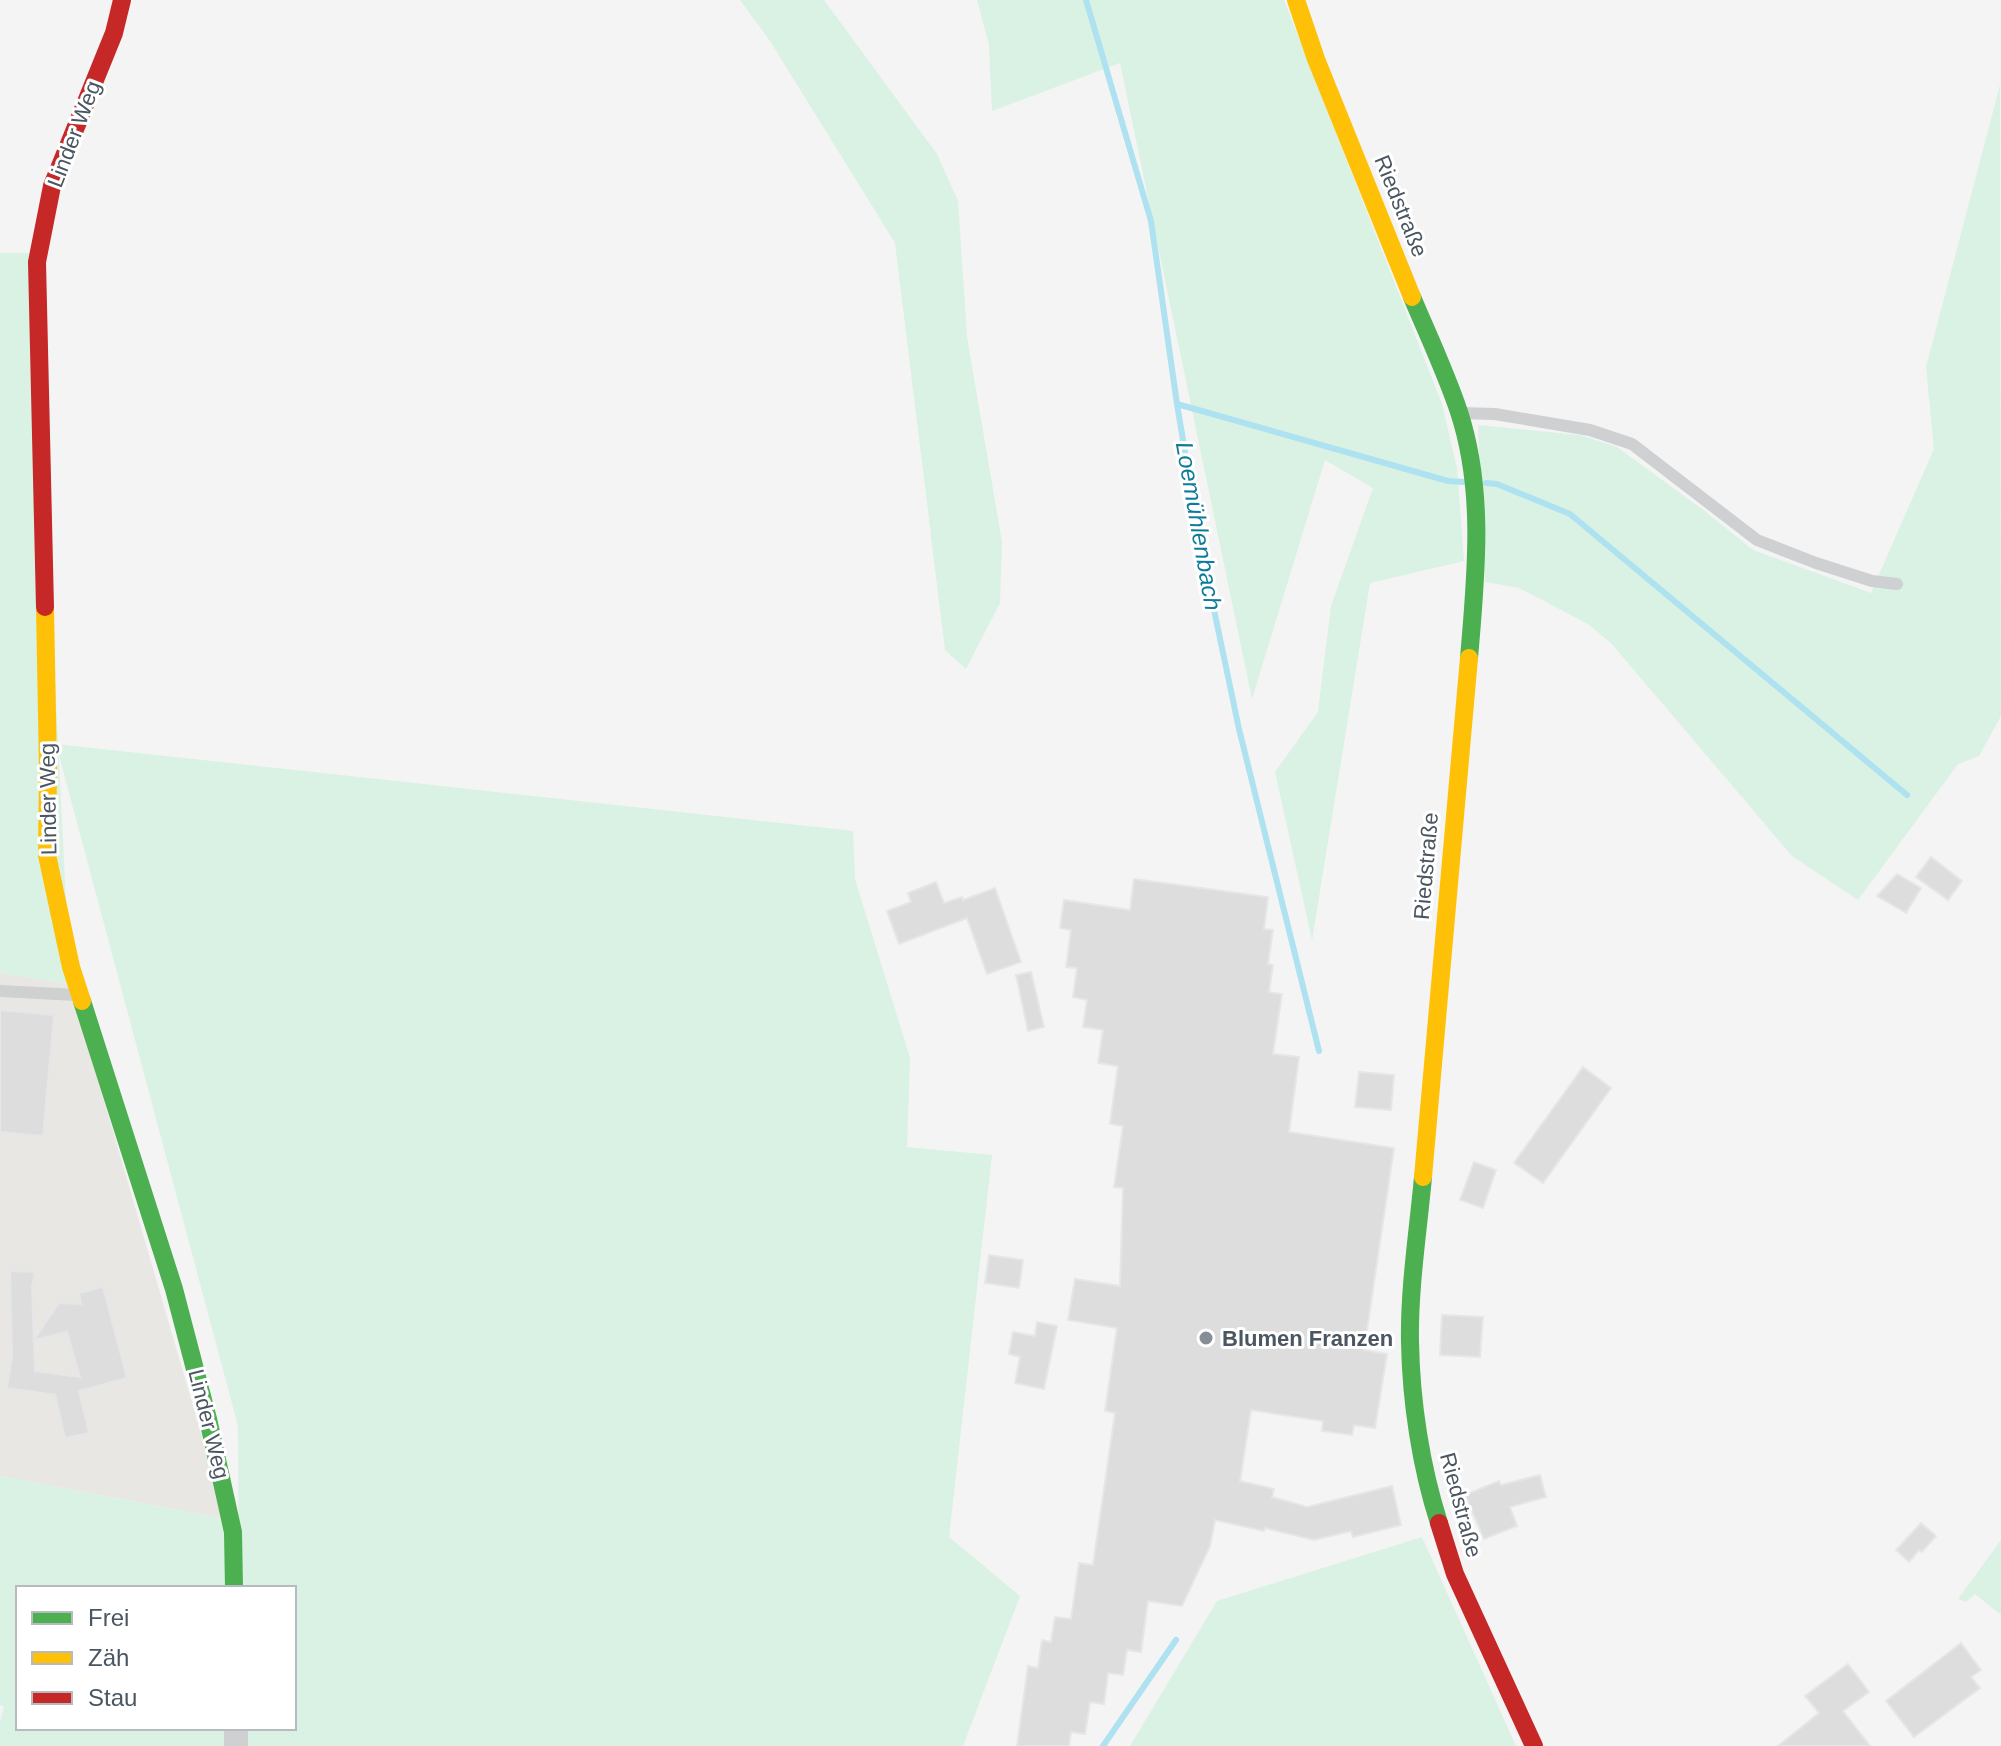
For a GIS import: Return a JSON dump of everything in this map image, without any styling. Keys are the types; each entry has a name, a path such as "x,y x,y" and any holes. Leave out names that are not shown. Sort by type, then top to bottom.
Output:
{"street":[{"name":"Linder Weg","path":"122,0 114,33 52,186 37,262 48,752 47,855 71,967 174,1289 208,1419 233,1532 234,1586"},
{"name":"Riedstraße","path":"1296,0 1316,59 1459,413 1473,470 1475,559 1471,637 1410,1341 1413,1391 1428,1488 1455,1574 1534,1746"}],"lane":[{"path":"1459,413 1495,414 1590,430 1632,444 1757,540 1872,581 1897,584"},
{"path":"0,991 80,995"}],"shaded area":[{"path":"0,973 70,984 226,1519 0,1476"}],"green space":[{"path":"740,0 824,0 937,154 958,201 967,337 1002,542 1000,603 966,669 945,650 895,243 770,41"},
{"path":"977,0 1284,0 1442,404 1457,468 1464,561 1370,583 1312,940 1275,772 1318,712 1331,606 1373,488 1325,460 1252,699 1120,63 992,111 989,45"},
{"path":"2000,85 2001,716 1979,756 1958,764 1858,900 1792,856 1611,643 1588,624 1519,588 1485,582 1478,425 1580,435 1617,447 1753,550 1871,593 1934,449 1926,367"},
{"path":"0,253 34,253 70,984 0,973"},
{"path":"56,744 853,831 855,879 910,1058 907,1147 992,1155 949,1537 1020,1596 963,1746 239,1746 239,1730 296,1730 296,1586 239,1586 238,1426"},
{"path":"0,1476 231,1520 234,1586 16,1586 16,1730 237,1730 237,1746 0,1746 0,1722 4,1707 0,1705"},
{"path":"1422,1537 1516,1746 1130,1746 1217,1601"},
{"path":"2001,1540 2001,1615 1975,1594 1966,1602 1958,1599"}],"building":[{"path":"1931,857 1962,881 1948,900 1916,877"},
{"path":"1897,874 1921,888 1906,913 1877,896"},
{"path":"1134,879 1268,897 1264,929 1273,930 1268,964 1273,965 1269,992 1282,994 1273,1054 1299,1057 1289,1132 1394,1148 1364,1350 1387,1354 1375,1428 1354,1425 1352,1435 1322,1431 1323,1421 1251,1410 1240,1481 1274,1489 1272,1497 1307,1507 1392,1486 1401,1525 1353,1537 1351,1531 1314,1540 1215,1520 1210,1546 1182,1606 1148,1601 1141,1652 1127,1650 1123,1675 1108,1673 1104,1704 1090,1702 1085,1734 1071,1732 1069,1746 1017,1746 1028,1666 1038,1668 1042,1640 1051,1642 1055,1617 1071,1619 1079,1563 1093,1565 1115,1413 1105,1411 1117,1328 1068,1320 1075,1279 1120,1286 1123,1188 1114,1187 1123,1126 1110,1124 1118,1066 1098,1063 1103,1030 1083,1027 1087,1000 1073,997 1077,968 1066,967 1071,930 1060,928 1064,900 1130,910"},
{"path":"936,882 944,903 962,897 963,900 995,888 1021,962 987,974 967,918 899,944 887,911 911,902 908,893"},
{"path":"1031,972 1044,1027 1028,1031 1016,975"},
{"path":"0,1010 54,1015 43,1136 0,1132"},
{"path":"1583,1067 1611,1088 1543,1183 1514,1163"},
{"path":"1359,1072 1394,1075 1391,1110 1355,1107"},
{"path":"1474,1162 1496,1170 1483,1208 1460,1200"},
{"path":"989,1255 1023,1260 1019,1288 985,1283"},
{"path":"10,1271 35,1272 32,1287 35,1371 80,1377 67,1332 34,1340 59,1303 81,1304 79,1293 103,1287 127,1378 79,1391 89,1433 65,1438 55,1395 7,1388 12,1357"},
{"path":"1442,1315 1483,1317 1480,1357 1440,1355"},
{"path":"1037,1322 1057,1326 1044,1389 1015,1383 1020,1357 1009,1354 1013,1332 1035,1336"},
{"path":"1540,1475 1546,1497 1510,1507 1517,1526 1484,1539 1465,1495 1499,1481 1501,1485"},
{"path":"1921,1523 1936,1536 1909,1562 1896,1550"},
{"path":"1961,1643 1981,1670 1971,1677 1980,1688 1914,1737 1886,1701"},
{"path":"1848,1664 1869,1692 1843,1711 1870,1746 1778,1746 1819,1713 1805,1696"}],"waterway":[{"name":"Loemühlenbach","path":"1086,0 1151,221 1201,548 1239,729 1319,1051"},
{"path":"1177,404 1448,481 1463,482"},
{"path":"1486,483 1497,484 1570,514 1907,795"},
{"name":"Loemühlenbach","path":"1103,1746 1176,1640"}],"traffic: fast":[{"path":"1412,297 1459,412 1473,472 1476,534 1469,658"},
{"path":"82,1001 174,1289 208,1419 233,1532 234,1586"},
{"path":"1423,1177 1411,1301 1411,1365 1422,1457 1439,1523"}],"traffic: slow":[{"path":"1296,0 1316,59 1412,297"},
{"path":"45,607 47,855 71,967 82,1001"},
{"path":"1423,1177 1469,658"}],"traffic: jam":[{"path":"45,607 37,262 52,186 114,33 122,0"},
{"path":"1439,1523 1455,1574 1534,1746"}],"place":[{"name":"Blumen Franzen","path":"1206,1338"}]}
